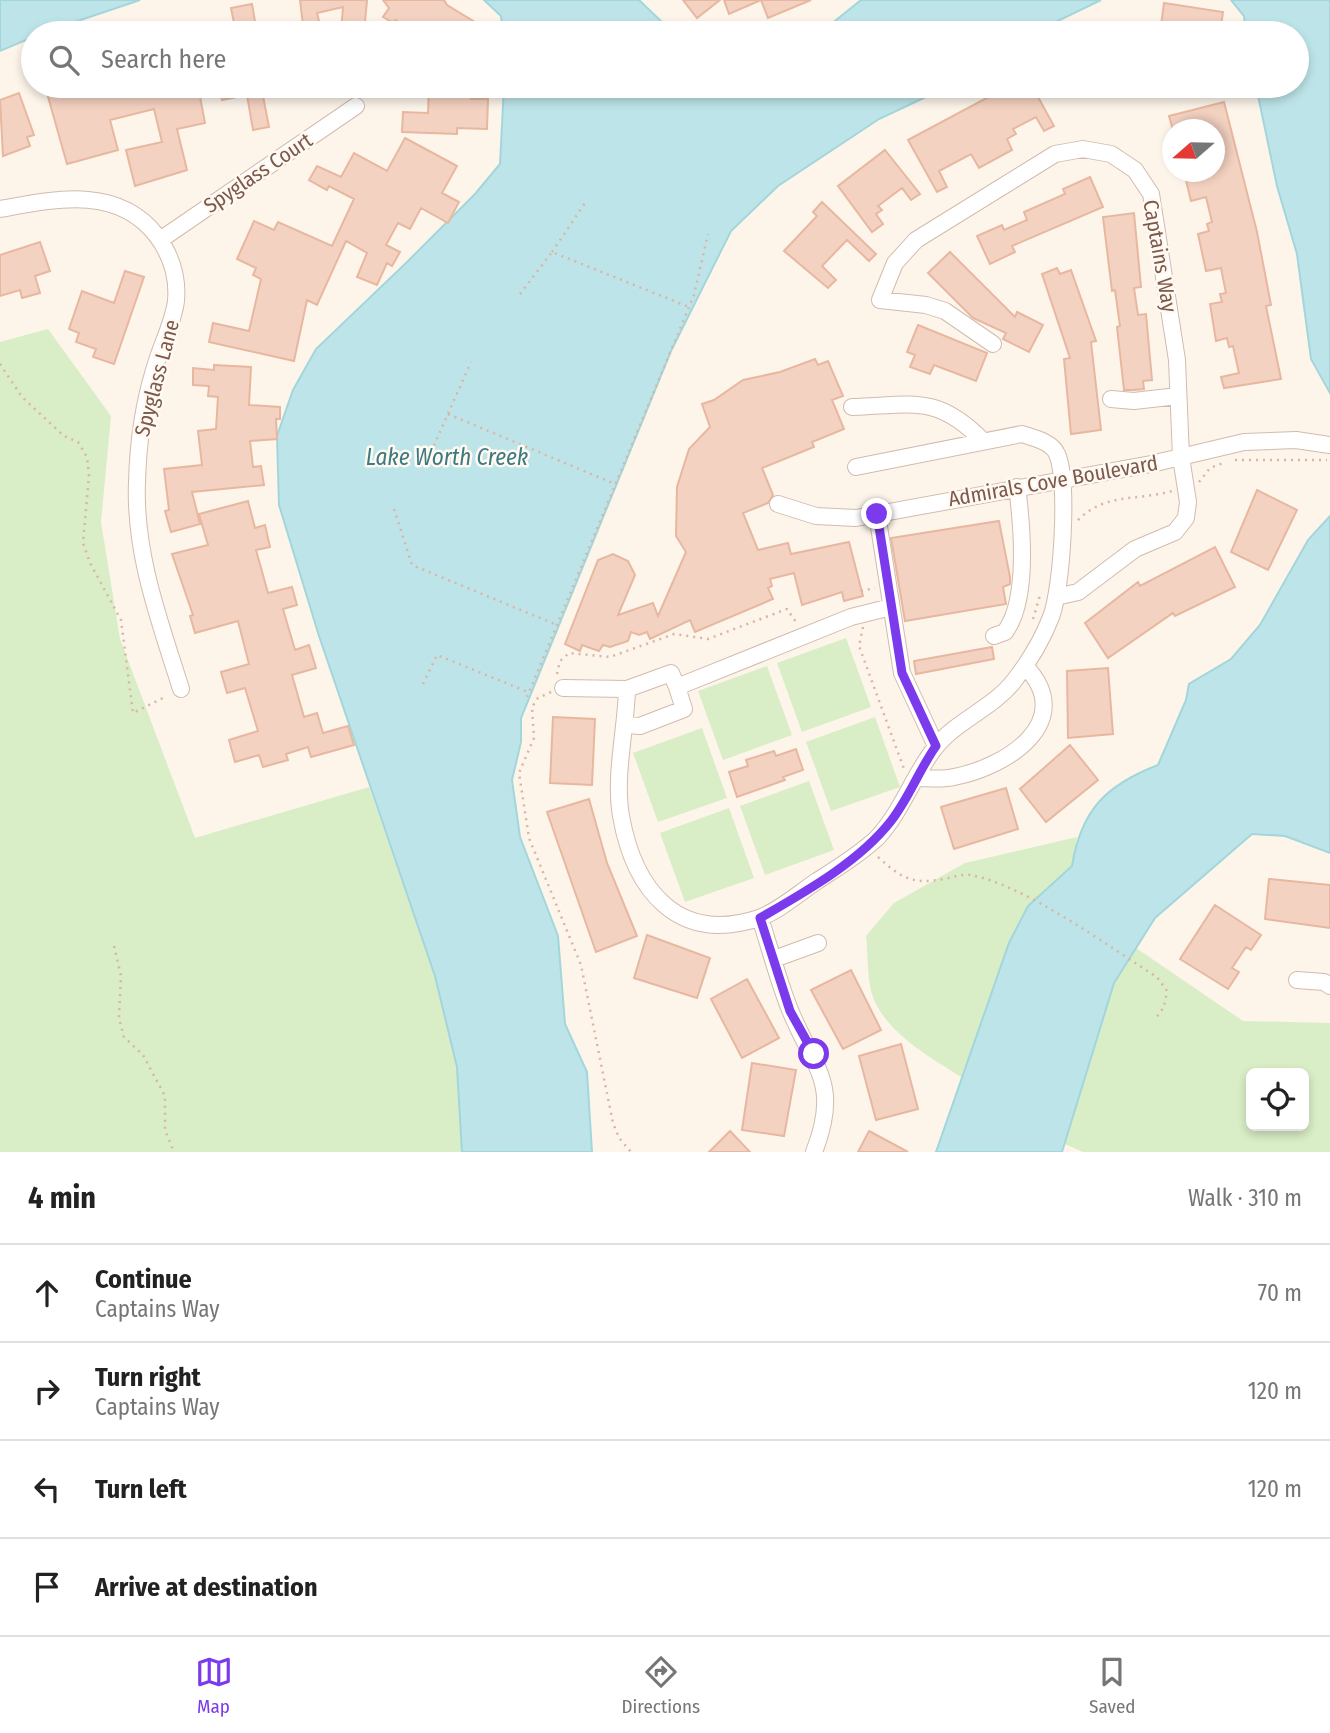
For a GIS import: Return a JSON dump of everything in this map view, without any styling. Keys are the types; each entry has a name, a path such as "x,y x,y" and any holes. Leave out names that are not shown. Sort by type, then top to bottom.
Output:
{"street":[{"name":"Spyglass Court","path":"160,240 356,106"},
{"name":"Captains Way","path":"993,344 945,311 926,305 880,300 895,263 933,227 1055,154 1074,149 1102,151 1135,170 1154,203 1177,360 1181,457 1188,502 1186,518 1175,532 1135,549 1078,592 1055,597"},
{"name":"Spyglass Lane","path":"0,209 62,198 107,202 136,215 160,240 173,269 176,301 145,405 139,445 138,512 151,592 181,689"},
{"path":"1111,399 1134,401 1178,396"},
{"path":"852,407 931,405 964,422 983,441"},
{"path":"627,689 619,794 621,814 638,874 648,891 671,911 700,922 723,924 760,918 857,855 875,839 905,801 936,746 1002,694 1025,666 1052,617 1061,571 1061,478 1057,453 1043,441 1022,434 856,467"},
{"name":"Admirals Cove Boulevard","path":"778,504 806,514 836,519 877,514 1264,440 1330,445"},
{"path":"994,636 1005,632 1016,608 1021,565 1017,487"},
{"path":"877,514 902,673 936,746"},
{"path":"677,687 851,617 891,607"},
{"path":"916,778 953,778 987,767 1017,751 1037,732 1043,714 1044,694 1025,666"},
{"path":"559,683 627,689 671,673 684,709 640,726 626,725"},
{"path":"760,918 790,1011 814,1054 823,1080 825,1118 814,1152"},
{"path":"774,959 818,943"},
{"path":"1297,980 1325,982 1330,986"}],"path":[{"path":"520,294 587,200"},
{"path":"527,697 689,307 708,234"},
{"path":"552,252 689,307"},
{"path":"431,452 471,362"},
{"path":"0,364 22,397 64,436 78,442 87,457 89,476 83,543 90,564 121,620 133,713 181,689"},
{"path":"448,414 615,484"},
{"path":"394,509 412,565 557,625"},
{"path":"631,1152 619,1138 613,1123 581,965 529,838 519,774 534,738 532,707 538,698 559,683 560,661 569,653 610,657 674,634 708,639 787,609 803,637"},
{"path":"424,684 437,655 529,692"},
{"path":"1023,895 1157,977 1167,991 1164,1007 1156,1018"},
{"path":"114,946 121,976 119,1018 124,1037 143,1055 165,1096 165,1130 174,1152"}],"green space":[{"path":"48,329 111,416 101,522 120,639 195,838 369,787 435,976 457,1067 462,1152 0,1152 0,342"},
{"path":"846,638 871,707 802,732 777,663"},
{"path":"767,666 792,735 723,760 698,691"},
{"path":"875,717 900,787 831,811 806,742"},
{"path":"702,728 727,798 658,822 633,753"},
{"path":"809,781 834,850 765,875 740,806"},
{"path":"729,808 754,878 685,902 660,833"},
{"path":"1077,837 1073,866 1028,906 961,1077 908,1041 885,1018 871,991 866,936 894,903 965,863"},
{"path":"1136,948 1243,1021 1330,1023 1330,1152 1083,1152 1065,1144 1114,983"}],"water":[{"path":"0,0 140,0 78,21 21,21 21,42 0,51"},
{"path":"484,0 639,0 661,21 502,21 501,16"},
{"path":"861,0 1101,0 1058,21 835,21"},
{"path":"1231,0 1330,0 1330,393 1311,359 1297,254 1277,186 1259,98 1309,98 1309,21 1245,21 1244,16"},
{"name":"Lake Worth Creek","path":"503,98 924,98 879,119 778,186 731,231 671,351 521,718 521,742 512,780 520,837 558,936 565,1024 587,1072 592,1152 462,1152 457,1067 435,976 319,636 279,505 277,436 293,390 316,349 475,194 500,164"},
{"path":"1330,516 1330,853 1285,836 1252,834 1155,918 1114,983 1062,1152 936,1152 1009,943 1028,906 1072,866 1082,829 1099,802 1124,781 1158,765 1186,700 1189,684 1231,659 1260,625 1308,540"}],"building":[{"path":"300,0 367,0 365,21 342,21 343,7 317,13 319,21 303,21"},
{"path":"383,0 444,0 447,5 473,21 390,21 383,17 389,8"},
{"path":"683,0 720,0 697,18"},
{"path":"724,0 761,0 729,14"},
{"path":"761,0 811,0 768,18"},
{"path":"1164,3 1223,12 1222,21 1162,21"},
{"path":"252,4 255,21 234,21 231,8"},
{"path":"19,93 34,135 27,137 30,146 3,156 0,100"},
{"path":"48,98 200,98 205,123 177,129 187,170 135,186 126,150 162,142 154,109 110,120 118,150 67,164"},
{"path":"248,98 263,98 269,127 253,130"},
{"path":"429,98 488,99 487,129 457,128 457,134 402,132 403,112 428,113"},
{"path":"987,98 1039,98 1054,126 1044,131 1036,117 1013,129 1016,134 1007,139 1012,150 979,168 971,154 939,171 947,187 937,192 908,140"},
{"path":"1224,102 1257,232 1271,305 1266,306 1281,379 1224,388 1221,377 1239,373 1233,346 1229,347 1227,338 1216,341 1210,304 1222,302 1220,294 1226,293 1221,268 1206,271 1198,234 1209,231 1207,224 1212,222 1206,197 1191,201 1186,182 1225,182 1225,119 1170,119 1169,116"},
{"path":"405,138 457,166 442,193 459,202 448,223 421,208 410,229 398,223 386,245 400,252 392,266 387,263 377,285 357,277 367,253 346,241 317,305 307,300 294,361 209,342 213,323 249,331 261,279 253,275 256,268 237,259 254,221 274,230 278,222 332,246 354,199 329,186 327,190 309,180 317,166 341,177 354,153 387,171"},
{"path":"885,150 920,194 911,200 902,188 878,206 882,210 876,214 883,224 872,232 838,186"},
{"path":"1090,177 1103,207 1012,246 1015,252 990,264 977,236 1002,225 1004,230 1027,220 1024,212 1065,194 1063,189"},
{"path":"822,202 876,254 869,261 847,240 822,266 836,280 828,288 784,251 817,216 813,212"},
{"path":"1134,213 1141,287 1134,288 1138,315 1146,314 1152,380 1143,381 1144,389 1124,390 1117,327 1120,326 1115,290 1112,291 1103,217"},
{"path":"40,242 50,271 35,276 40,293 22,298 20,290 0,296 0,255"},
{"path":"950,252 1015,317 1017,312 1043,325 1029,352 1003,339 1006,333 973,318 928,273"},
{"path":"1057,268 1060,274 1071,270 1096,341 1091,342 1101,430 1071,434 1064,359 1070,358 1042,274"},
{"path":"125,271 144,277 114,364 93,357 96,349 76,342 79,333 69,329 82,291 114,303"},
{"path":"918,325 987,353 976,381 934,365 930,374 910,367 915,355 907,352"},
{"path":"815,359 818,365 828,361 843,396 832,400 844,429 812,442 814,447 762,468 773,495 768,503 743,513 758,550 788,543 791,554 849,542 863,596 844,601 842,592 802,605 794,573 770,579 772,586 768,588 773,599 695,632 690,620 650,639 647,632 639,635 631,632 628,641 610,647 603,645 599,651 582,645 580,651 565,644 598,560 613,554 628,561 635,575 618,615 653,603 658,616 686,552 676,536 677,487 689,449 710,427 702,404 714,400 743,380 780,372"},
{"path":"214,365 251,367 249,405 280,407 280,419 276,419 277,439 250,441 253,467 261,466 264,485 192,492 200,524 171,532 165,511 169,510 164,469 202,465 198,431 216,429 218,397 208,396 209,386 193,385 193,368 214,370"},
{"path":"1257,490 1297,510 1268,570 1231,552"},
{"path":"248,501 255,528 265,525 270,547 256,550 268,593 292,587 297,605 283,609 295,650 309,645 316,668 292,675 304,717 317,713 323,733 348,726 354,745 311,757 308,747 286,754 288,760 263,767 259,755 235,762 229,740 258,731 245,688 227,693 221,672 249,664 238,621 195,633 190,616 193,615 172,554 208,545 199,514"},
{"path":"999,521 1010,577 1010,584 1003,587 1006,604 905,621 891,538"},
{"path":"1215,547 1235,587 1175,616 1173,613 1108,658 1085,623 1138,582 1140,586"},
{"path":"992,647 994,659 916,674 914,661"},
{"path":"1108,668 1113,734 1068,738 1067,671"},
{"path":"553,717 595,719 592,785 550,783"},
{"path":"1070,745 1098,780 1046,822 1020,789"},
{"path":"796,749 803,770 783,777 785,780 737,797 729,772 748,766 746,760 774,751 776,756"},
{"path":"1006,788 1018,829 954,849 941,807"},
{"path":"589,799 607,863 637,936 596,952 547,812"},
{"path":"1269,879 1330,885 1330,928 1265,919"},
{"path":"1215,905 1261,935 1251,950 1246,947 1232,968 1239,972 1228,989 1180,959"},
{"path":"647,935 710,958 697,998 634,978"},
{"path":"851,970 881,1030 843,1049 811,990"},
{"path":"747,979 779,1038 742,1058 711,999"},
{"path":"901,1044 918,1109 876,1120 859,1056"},
{"path":"752,1063 796,1070 784,1136 742,1130"},
{"path":"730,1131 750,1152 709,1152"},
{"path":"869,1131 908,1152 858,1152"}],"route":[{"path":"814,1054 790,1011 760,918 857,855 875,839 905,801 924,762 936,746 929,736 902,673 877,514"}]}
